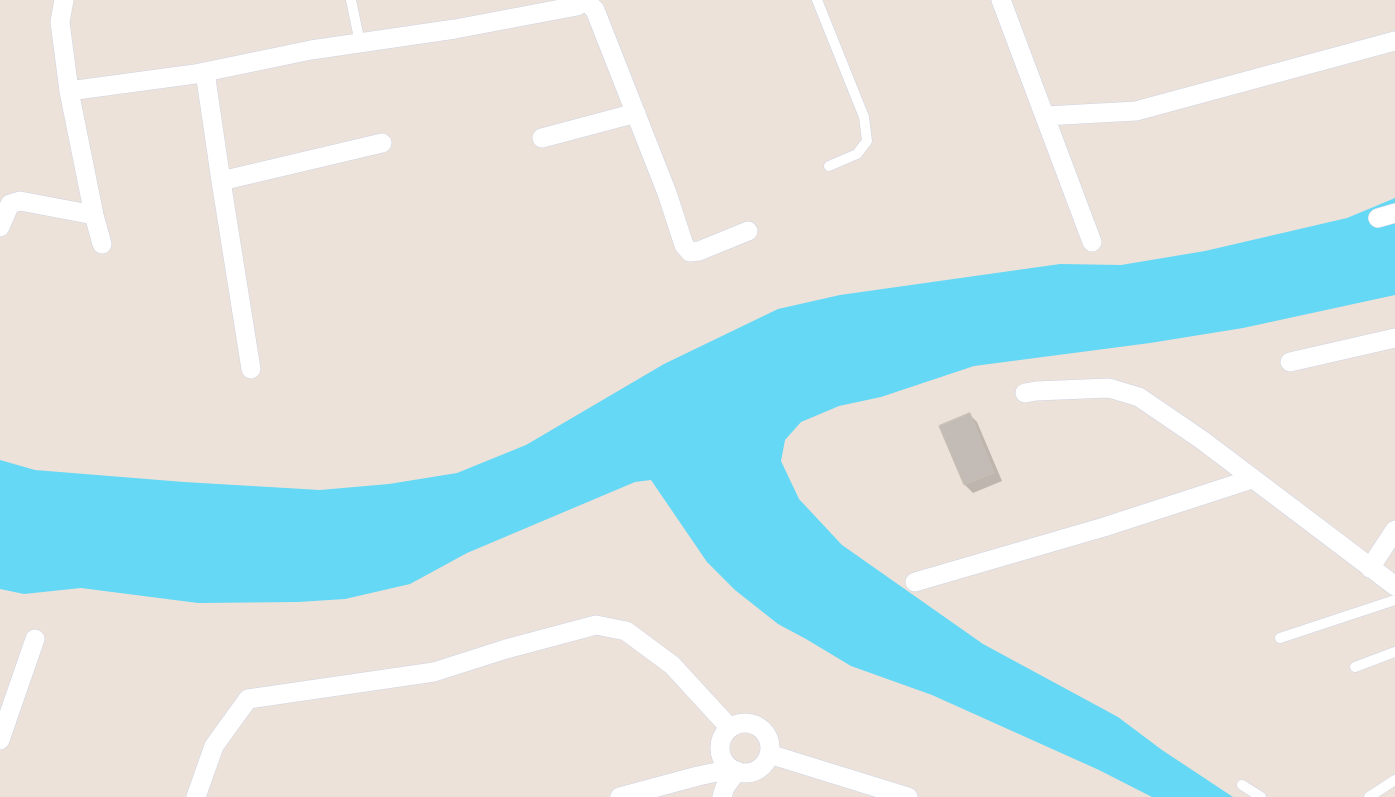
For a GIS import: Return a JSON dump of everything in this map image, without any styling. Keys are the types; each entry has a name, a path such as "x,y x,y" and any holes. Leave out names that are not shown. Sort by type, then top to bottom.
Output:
{"street":[{"path":"64,0 60,22 69,91 94,215 102,244"},
{"path":"1000,0 1092,242"},
{"path":"69,91 205,72 311,50 455,29 577,6 586,1 595,10 667,193 684,245 690,252 698,251 748,231"},
{"path":"1045,116 1136,111 1395,41"},
{"path":"205,72 251,369"},
{"path":"542,138 636,113"},
{"path":"221,181 382,143"},
{"path":"0,227 10,204 20,201 94,215"},
{"path":"1290,362 1395,338"},
{"path":"1025,393 1109,388 1139,397 1202,440 1395,586"},
{"path":"915,582 1104,527 1252,478"},
{"path":"1370,568 1395,530"},
{"path":"196,797 214,746 248,699 434,672 506,649 596,625 626,631 672,665 729,727"},
{"path":"0,740 35,639"},
{"path":"620,797 698,776 734,770 746,773 761,768 769,754 769,739 759,726 744,722 729,727 721,741 721,756 734,770"},
{"path":"769,754 896,795"},
{"path":"722,797 734,770"}],"lane":[{"path":"351,0 360,43"},
{"path":"817,0 864,117 867,141 857,154 829,166"},
{"path":"1280,638 1395,600"},
{"path":"1355,667 1395,652"},
{"path":"1369,797 1395,780"},
{"path":"1242,785 1261,797"}],"water":[{"path":"1395,198 1395,295 1243,328 1150,343 974,366 881,397 839,406 801,422 785,440 781,461 799,499 842,545 983,644 1118,717 1162,750 1233,797 1152,797 1099,770 932,695 851,666 778,624 735,590 707,562 651,480 635,482 467,553 410,584 345,599 298,602 198,603 81,588 24,594 0,589 0,460 35,470 184,482 320,490 389,484 457,473 526,445 664,364 778,309 840,295 1060,264 1121,265 1205,251 1347,218"}],"building":[{"path":"970,413 994,473 964,485 939,426"}]}
